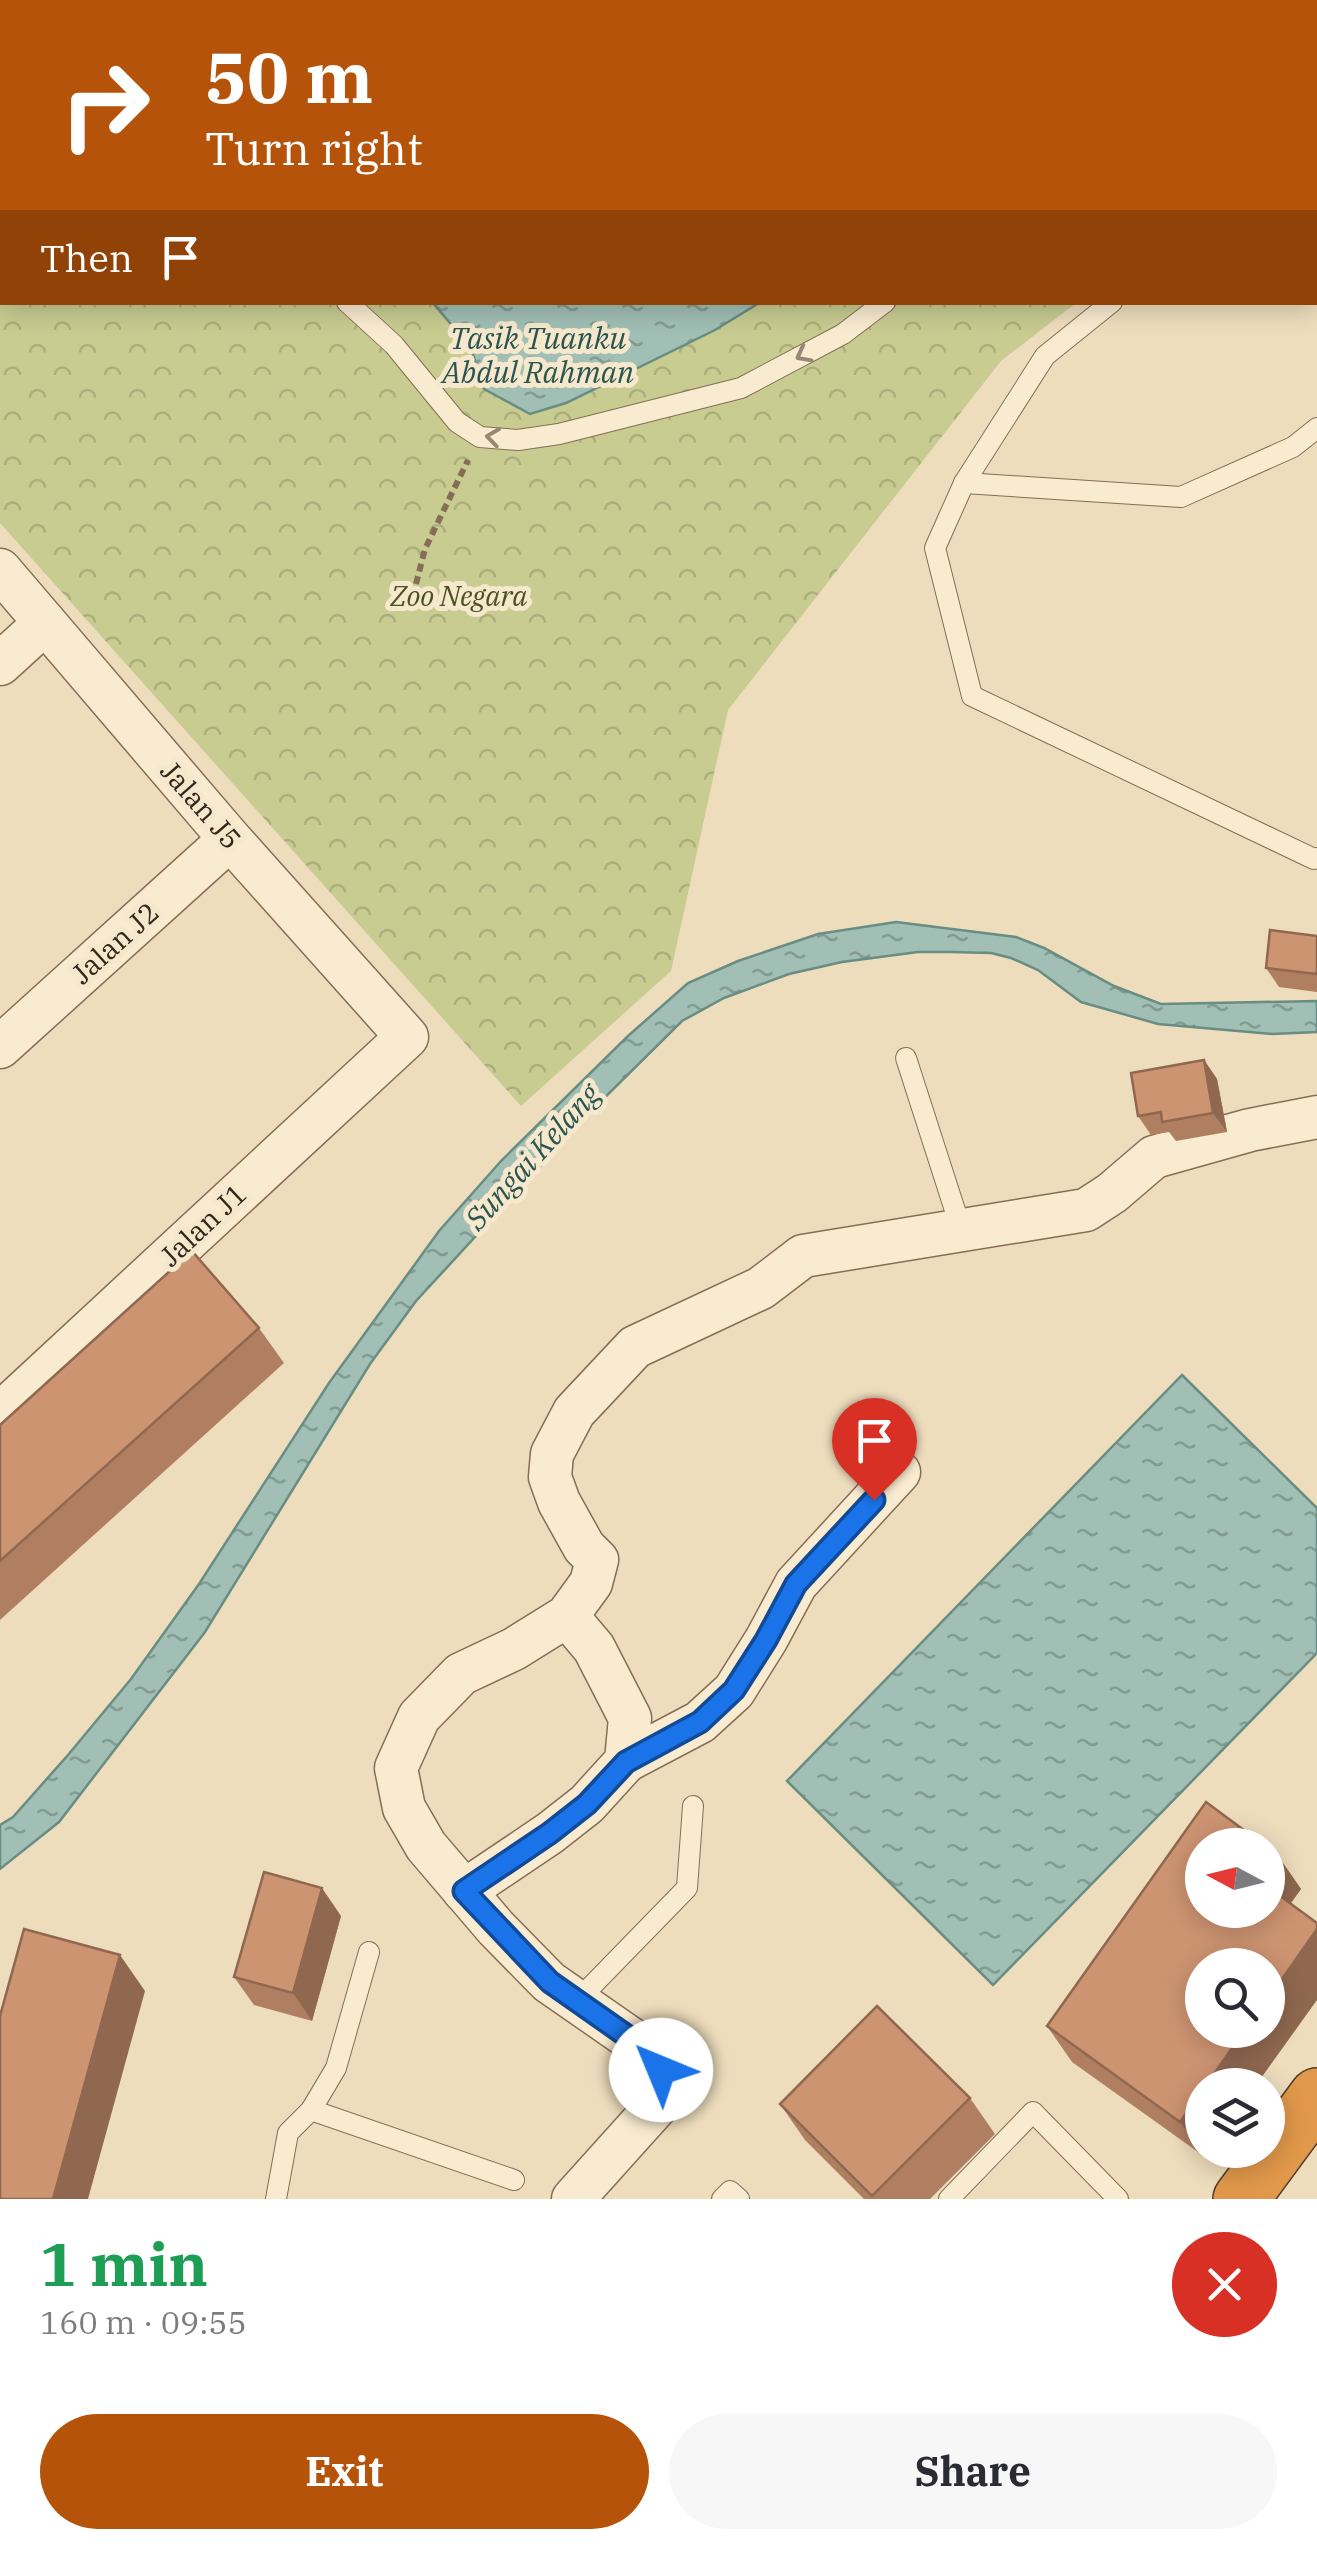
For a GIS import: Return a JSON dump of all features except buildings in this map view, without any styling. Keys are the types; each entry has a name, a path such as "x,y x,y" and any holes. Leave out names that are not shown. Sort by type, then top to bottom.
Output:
{"highway":[{"path":"1241,2199 1317,2096"},
{"path":"1286,2199 1317,2113"}],"street":[{"name":"Jalan J5","path":"0,570 230,839 407,1037"},
{"path":"0,664 45,623"},
{"name":"Jalan J2","path":"0,1047 230,839"},
{"name":"Jalan J1","path":"0,1414 407,1037"},
{"path":"573,2199 662,2100 661,2070 644,2048 550,1982 464,1891 426,1846 404,1808 396,1768 419,1717 461,1674 514,1649 568,1616 591,1584 597,1560 584,1547 550,1477 552,1454 574,1412 634,1347 762,1288 803,1256 1086,1210 1154,1157 1250,1130 1317,1117"},
{"path":"464,1891 575,1814 626,1762 700,1722 734,1690 796,1584 899,1472"},
{"path":"568,1616 594,1648 630,1718 626,1762"}],"lane":[{"path":"350,305 394,345 457,422 480,437 518,440 559,434 741,388 843,334 881,305"},
{"path":"1108,305 1045,356 964,483 935,548 972,696 1314,860 1317,858"},
{"path":"964,483 1180,497 1293,446 1317,428"},
{"path":"906,1058 962,1230"},
{"path":"577,2001 687,1888 692,1806"},
{"path":"276,2199 288,2133 311,2110 336,2068 369,1952"},
{"path":"311,2110 514,2180"},
{"path":"949,2199 1033,2112 1118,2199"},
{"path":"722,2199 730,2190 738,2199"}],"path":[{"path":"416,584 425,549 480,437"}],"green space":[{"name":"Zoo Negara","path":"0,305 1073,305 1001,361 728,710 671,971 521,1106 0,523"}],"water":[{"name":"Tasik Tuanku Abdul Rahman","path":"435,305 756,305 715,330 566,403 530,414 484,389 471,348"},
{"name":"Sungai Kelang","path":"896,922 1016,937 1114,986 1161,1004 1317,1001 1317,1032 1272,1034 1158,1024 1081,1002 1038,970 1011,958 991,953 950,952 842,962 789,974 724,998 682,1021 592,1110 416,1301 370,1364 205,1632 59,1822 0,1869 0,1825 13,1817 131,1679 199,1584 329,1383 439,1231 501,1161 688,983 818,934"},
{"path":"1182,1375 1317,1508 1317,1653 993,1985 787,1781"}],"route":[{"path":"661,2070 644,2048 550,1982 464,1891 587,1804 626,1762 700,1722 734,1690 796,1584 874,1500"}]}
